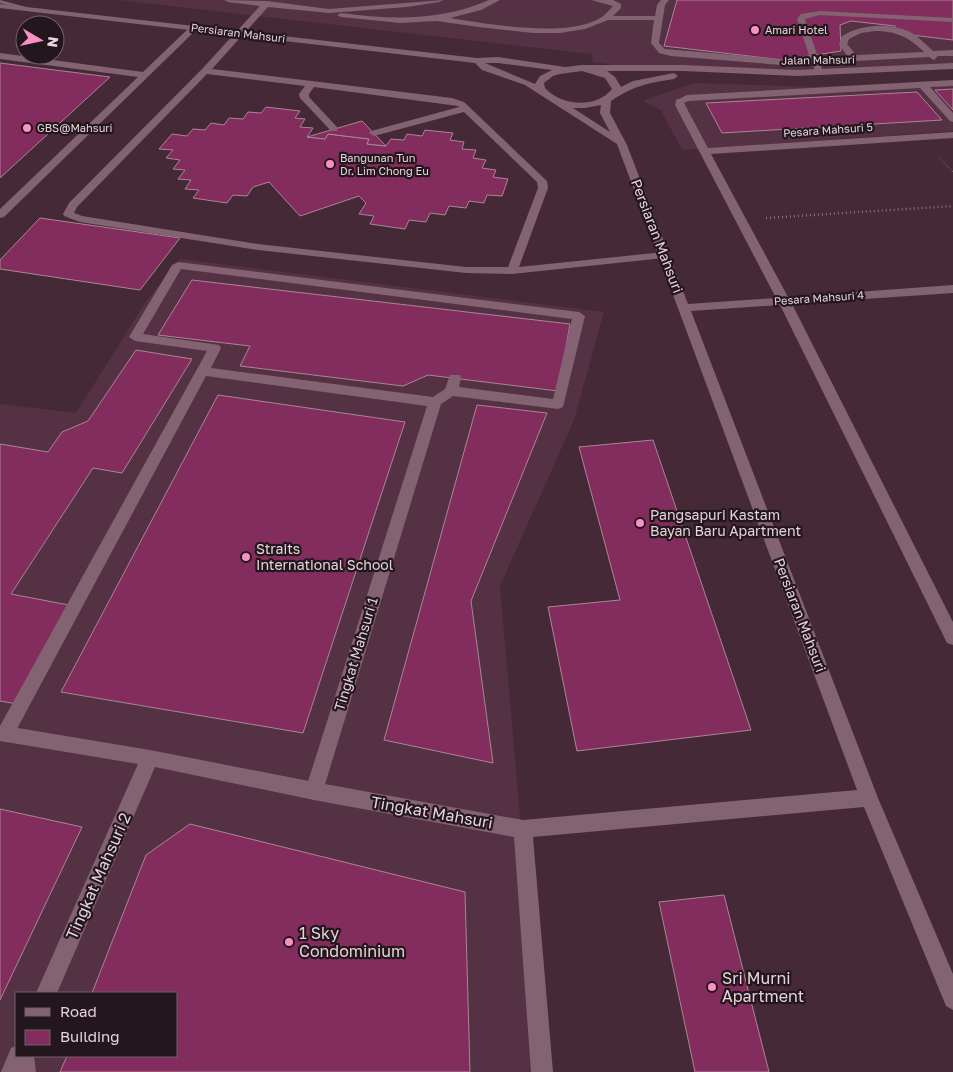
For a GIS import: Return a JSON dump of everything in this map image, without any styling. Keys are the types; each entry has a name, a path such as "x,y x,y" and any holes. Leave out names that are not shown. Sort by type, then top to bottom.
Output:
{"street":[{"path":"228,0 263,2 329,11 370,20 412,21 436,18 486,5 496,0"},
{"path":"329,11 407,5 439,0"},
{"path":"436,18 496,27 558,30 578,28 602,22 618,6 611,2 595,0"},
{"path":"665,0 661,5 655,43 662,51 782,62 953,53"},
{"path":"0,1 30,9"},
{"path":"263,2 239,34 205,71 73,205 68,214 80,219 258,247 466,270 512,272 664,255"},
{"name":"Persiaran Mahsuri","path":"0,6 476,61 498,60 562,69 684,71"},
{"path":"0,11 30,9"},
{"path":"819,72 801,18 804,16 820,13 953,20"},
{"path":"607,18 658,18"},
{"path":"0,215 194,28"},
{"path":"853,58 843,44 845,38 858,32 876,29 907,34 949,66"},
{"path":"0,56 146,75"},
{"name":"Persiaran Mahsuri","path":"476,61 485,68 528,83 622,145"},
{"name":"Jalan Mahsuri","path":"684,71 819,72 949,66"},
{"path":"562,69 553,72 541,80 540,86 552,98 577,104 598,103 636,83 684,71"},
{"name":"Persiaran Mahsuri","path":"591,69 611,77 616,83 617,89 610,97 605,114 622,145 869,798 953,999"},
{"path":"205,71 452,100 466,108 542,181 543,188 512,272"},
{"name":"Jalan Mahsuri","path":"684,71 824,79 953,72"},
{"path":"953,83 687,98 680,101 680,105 784,301 953,638"},
{"path":"311,84 304,94 304,98 334,129"},
{"path":"923,85 953,119"},
{"path":"374,133 466,108"},
{"name":"Pesara Mahsuri 5","path":"706,151 953,134"},
{"path":"3,734 215,348 135,337 178,265 579,316 558,404 522,393 453,385 434,402 203,371"},
{"name":"Pesara Mahsuri 4","path":"684,308 953,289"},
{"name":"Tingkat Mahsuri 1","path":"314,791 434,402"},
{"name":"Tingkat Mahsuri","path":"3,734 150,758 314,791 523,828 869,798"},
{"name":"Tingkat Mahsuri 2","path":"46,992 150,758"},
{"path":"523,828 542,1072"},
{"path":"12,1072 19,1057"},
{"path":"24,1057 25,1072"}],"path":[{"path":"742,219 953,206"}],"shaded area":[{"path":"118,0 953,0 953,66 801,72 622,66 593,62 592,54"},
{"path":"953,80 953,131 682,150 661,110 643,101 693,83 816,87"},
{"path":"180,259 604,312 574,420 500,586 542,1072 0,1072 0,404 76,413 145,303"}],"building":[{"name":"Amari Hotel","path":"677,0 953,0 953,40 895,33 895,26 851,21 840,25 841,51 783,60 664,46"},
{"name":"GBS@Mahsuri","path":"0,63 110,77 0,178"},
{"path":"953,89 953,110 935,90"},
{"path":"917,92 942,120 722,133 706,103"},
{"name":"Bangunan Tun Dr. Lim Chong Eu","path":"266,107 300,111 295,118 305,119 300,127 313,128 307,137 325,139 328,134 369,139 367,144 386,146 391,139 404,140 407,134 422,136 425,130 453,133 450,140 464,142 462,149 476,150 473,158 486,160 482,168 496,170 493,177 508,179 502,196 487,195 484,203 469,201 466,208 449,206 445,215 430,213 426,222 409,220 405,229 370,224 374,216 359,214 366,203 359,196 300,216 269,182 253,187 247,196 233,195 227,203 193,198 199,190 185,189 191,180 178,179 185,170 173,169 180,160 166,158 173,150 159,149 172,134 187,136 193,129 205,130 211,123 224,125 229,118 243,119 248,112 261,113"},
{"path":"362,121 386,146 367,144 369,139 328,134 325,139 307,137"},
{"path":"40,218 180,238 140,290 0,269 0,260"},
{"path":"192,280 570,324 558,391 428,375 403,386 240,366 250,346 158,335"},
{"path":"136,350 192,359 122,473 93,468 11,594 74,606 17,704 0,701 0,444 48,452 62,432 88,421"},
{"name":"Straits International School","path":"218,395 405,422 303,733 61,692"},
{"path":"477,405 547,413 471,601 493,763 384,740"},
{"name":"Pangsapuri Kastam Bayan Baru Apartment","path":"653,440 751,730 577,751 548,607 620,600 579,447"},
{"path":"0,809 82,827 0,1000"},
{"name":"1 Sky Condominium","path":"190,824 465,892 470,1072 60,1072 67,1057 178,1057 178,992 92,992 146,855"},
{"name":"Sri Murni Apartment","path":"724,895 769,1072 695,1072 659,902"}],"place":[{"name":"Amari Hotel","path":"755,30"},
{"name":"GBS@Mahsuri","path":"27,128"},
{"name":"Bangunan Tun Dr. Lim Chong Eu","path":"330,164"},
{"name":"Pangsapuri Kastam Bayan Baru Apartment","path":"640,523"},
{"name":"Straits International School","path":"246,557"},
{"name":"1 Sky Condominium","path":"289,942"},
{"name":"Sri Murni Apartment","path":"712,987"}]}
